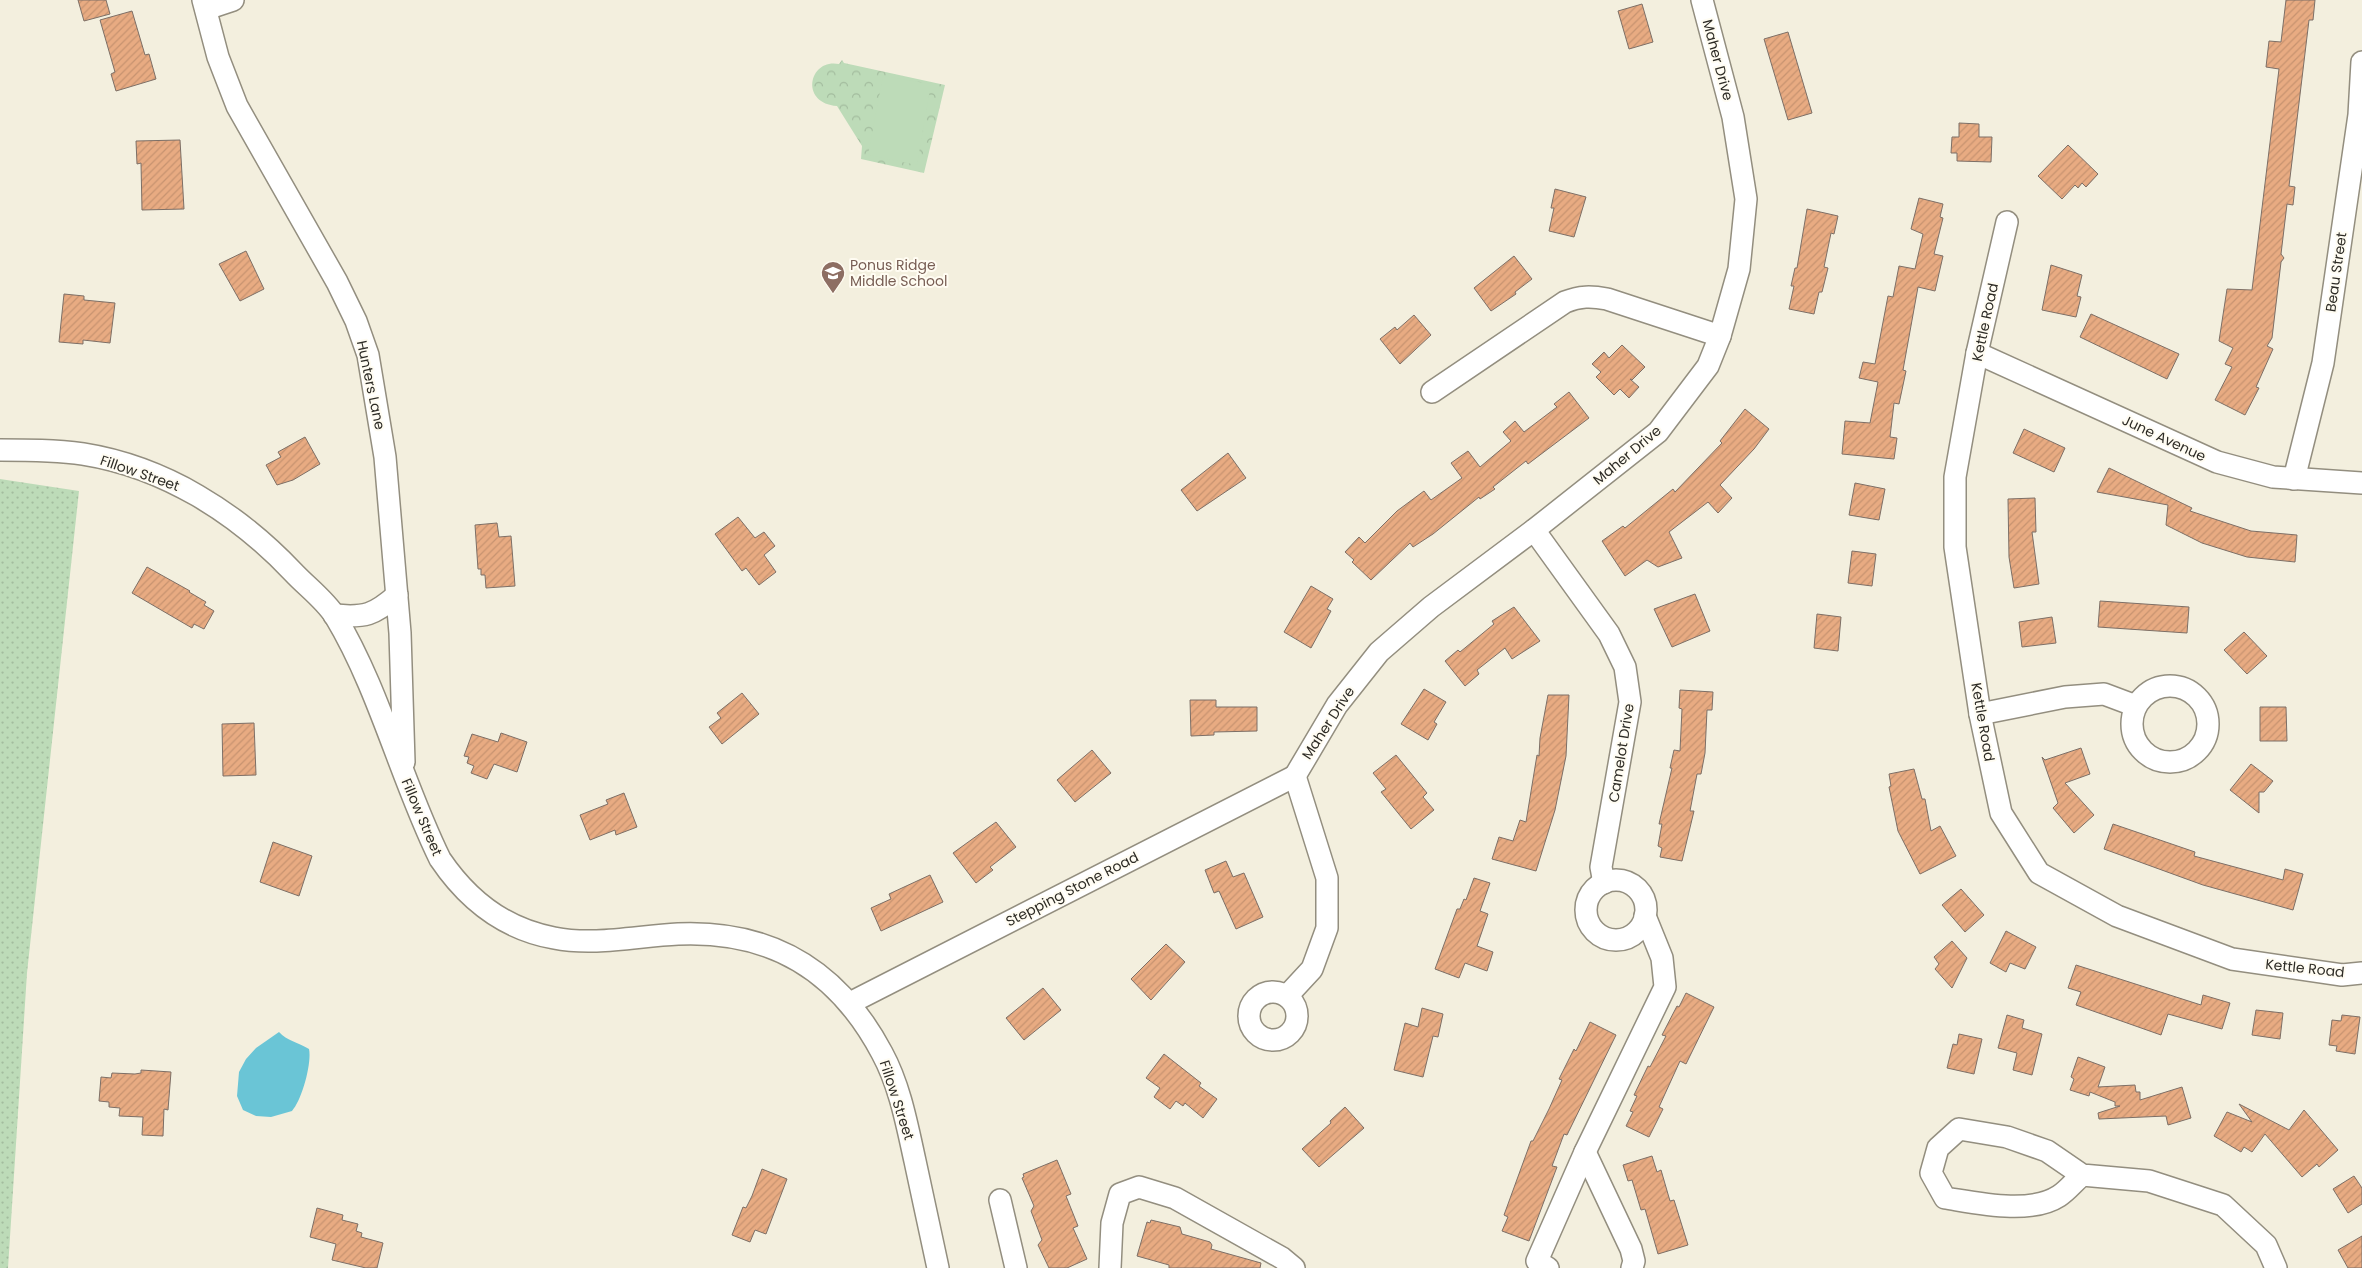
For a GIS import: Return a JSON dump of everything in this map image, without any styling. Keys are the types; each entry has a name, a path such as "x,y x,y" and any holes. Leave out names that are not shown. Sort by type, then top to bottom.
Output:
{"street":[{"path":"205,4 233,0"},
{"name":"Maher Drive","path":"1295,776 1338,705 1379,652 1431,607 1534,530 1658,432 1708,366 1720,336 1739,270 1746,199 1733,117 1702,0"},
{"name":"Hunters Lane","path":"205,4 218,57 237,106 336,282 356,321 368,355 385,457 397,595 405,776"},
{"name":"Beau Street","path":"2294,479 2323,363 2360,115 2362,62"},
{"name":"Kettle Road","path":"2007,222 1977,353 1955,477 1955,547 1980,714 2000,813 2039,872 2117,916 2232,959 2342,975 2362,973"},
{"path":"1432,392 1565,302 1578,297 1592,296 1607,299 1720,336"},
{"name":"June Avenue","path":"1977,353 2216,462 2273,477 2362,483"},
{"name":"Fillow Street","path":"0,450 42,450 84,454 176,483 236,520 271,548 334,615 363,673 429,837 440,859 455,881 486,910 510,924 540,935 574,940 699,934 726,936 752,941 780,950 804,963 825,979 850,1003 882,1054 897,1090 908,1130 938,1268"},
{"name":"Camelot Drive","path":"1534,530 1609,634 1625,667 1630,702 1601,867 1604,883"},
{"path":"334,615 354,617 378,611 397,595"},
{"path":"1980,714 2065,697 2104,694 2136,706"},
{"path":"1287,996 1312,969 1327,928 1327,878 1295,776"},
{"name":"Stepping Stone Road","path":"850,1003 1295,776"},
{"path":"1617,880 1630,884 1640,892 1645,904 1645,916 1642,926 1626,938 1606,939 1597,934 1587,916 1586,906 1590,896 1604,883 1617,880"},
{"path":"1548,1268 1537,1261 1586,1152 1665,987 1662,958 1645,916"},
{"path":"2082,1175 2058,1197 2030,1206 1984,1204 1945,1198 1931,1173 1938,1148 1959,1129 2007,1137 2047,1151 2082,1175 2148,1181 2223,1206 2266,1245 2276,1268"},
{"path":"1586,1152 1631,1249 1634,1260 1632,1268"},
{"path":"1110,1268 1112,1223 1120,1194 1139,1187 1176,1198 1282,1258 1294,1268"},
{"path":"1000,1200 1016,1268"}],"green space":[{"path":"842,60 844,63 945,85 924,173 861,159 862,146 837,106 825,103 817,97 813,90 812,82 815,74 821,68 829,64 839,64"},
{"path":"883,76 931,84 917,165 868,155"},
{"path":"0,479 79,491 27,973 8,1268 0,1268"}],"water":[{"path":"279,1032 309,1049 309,1063 305,1081 296,1106 292,1111 271,1117 256,1116 243,1110 237,1096 239,1072 246,1059 256,1048"}],"building":[{"path":"78,0 106,0 110,14 84,21"},
{"path":"2286,0 2315,0 2313,20 2309,20 2289,186 2295,187 2293,205 2287,204 2281,254 2284,258 2281,262 2272,338 2267,346 2273,349 2256,387 2259,388 2245,415 2215,400 2232,367 2225,364 2233,348 2219,341 2227,289 2252,290 2279,69 2266,67 2269,41 2281,42"},
{"path":"1642,4 1653,42 1629,49 1618,11"},
{"path":"132,11 145,55 149,54 156,79 116,91 111,74 115,72 100,20"},
{"path":"1788,32 1812,113 1788,120 1764,39"},
{"path":"1959,123 1979,124 1979,137 1992,137 1991,162 1957,161 1957,153 1951,153 1952,137 1959,137"},
{"path":"180,140 184,209 142,210 141,163 137,164 136,141"},
{"path":"2068,145 2098,174 2086,187 2082,183 2078,188 2075,185 2062,199 2038,176"},
{"path":"1555,189 1586,197 1574,237 1549,231 1554,208 1551,208"},
{"path":"1919,198 1943,204 1940,217 1943,218 1934,254 1943,256 1935,291 1918,287 1903,370 1906,371 1899,404 1894,403 1890,437 1897,438 1894,459 1842,454 1845,421 1870,423 1878,382 1859,378 1863,362 1875,364 1888,296 1893,297 1899,266 1915,269 1923,234 1911,229"},
{"path":"1807,209 1838,216 1834,234 1831,233 1824,267 1828,268 1822,292 1819,292 1814,314 1789,309 1794,286 1791,286 1795,268 1797,268"},
{"path":"246,251 264,289 240,301 219,264"},
{"path":"1514,256 1532,279 1515,292 1516,294 1491,311 1474,288"},
{"path":"2051,265 2082,275 2077,296 2081,297 2076,317 2042,310"},
{"path":"64,294 84,296 84,300 115,303 110,343 83,340 83,344 59,342"},
{"path":"2091,314 2179,354 2167,379 2080,337"},
{"path":"1414,315 1431,335 1400,364 1380,339 1395,327 1397,330"},
{"path":"1622,345 1645,367 1632,380 1630,379 1639,387 1629,398 1620,389 1614,395 1596,377 1601,372 1592,364 1604,352 1609,358"},
{"path":"1569,392 1589,418 1528,464 1526,461 1493,487 1495,489 1480,499 1479,497 1433,534 1413,547 1410,543 1371,580 1352,562 1354,560 1345,552 1359,537 1365,543 1397,511 1424,491 1431,500 1462,478 1451,463 1468,451 1480,467 1511,441 1503,432 1515,421 1524,432 1557,407 1554,404"},
{"path":"1745,409 1769,429 1754,449 1720,485 1732,498 1718,513 1708,502 1669,532 1682,558 1658,567 1647,560 1625,576 1602,541 1623,526 1625,528 1673,489 1675,492 1722,443 1720,441"},
{"path":"2024,429 2065,448 2054,472 2013,453"},
{"path":"305,437 320,464 293,480 277,485 266,465 281,457 278,452"},
{"path":"1228,453 1246,478 1197,511 1181,490"},
{"path":"2109,468 2192,508 2190,511 2251,531 2297,535 2295,562 2247,557 2202,543 2166,525 2168,505 2097,492"},
{"path":"1855,483 1885,489 1879,520 1849,515"},
{"path":"2035,498 2036,532 2032,532 2039,584 2014,588 2009,557 2008,499"},
{"path":"738,517 755,538 764,532 775,546 764,555 776,572 759,585 746,568 742,571 715,534"},
{"path":"497,523 499,537 511,536 515,586 486,588 485,575 481,575 481,569 478,569 475,525"},
{"path":"1852,551 1876,554 1872,586 1848,583"},
{"path":"147,567 206,602 204,605 214,611 204,629 194,624 192,628 132,593"},
{"path":"1311,586 1333,599 1327,609 1331,611 1311,648 1284,632"},
{"path":"1695,594 1710,631 1672,647 1654,609"},
{"path":"2100,601 2189,607 2187,633 2098,627"},
{"path":"1514,607 1540,641 1512,659 1505,648 1477,670 1479,674 1465,686 1445,661 1458,650 1460,652 1494,624 1492,621"},
{"path":"1817,614 1841,617 1838,651 1814,648"},
{"path":"2052,617 2056,643 2022,647 2019,622"},
{"path":"2244,632 2267,656 2247,674 2224,650"},
{"path":"1424,689 1446,702 1434,722 1437,724 1428,740 1401,724"},
{"path":"1680,690 1713,692 1712,710 1707,710 1705,753 1701,774 1697,774 1690,811 1694,811 1682,861 1660,857 1662,848 1658,846 1662,824 1659,824 1672,768 1670,768 1674,750 1680,751 1682,709 1679,708"},
{"path":"742,693 759,714 722,744 709,727 721,718 717,713"},
{"path":"1548,695 1569,695 1566,756 1555,810 1536,871 1492,859 1499,837 1513,841 1520,820 1526,822 1537,755 1539,756 1540,738"},
{"path":"1190,700 1216,700 1216,707 1257,707 1257,731 1214,732 1214,735 1191,736"},
{"path":"2260,707 2286,707 2287,741 2260,741"},
{"path":"254,723 256,775 223,776 222,724"},
{"path":"501,733 527,742 517,772 494,764 487,779 471,773 474,766 467,763 469,757 464,756 472,734 498,742"},
{"path":"2081,748 2090,774 2065,783 2094,815 2074,833 2053,808 2058,803 2042,757 2045,760"},
{"path":"1092,750 1111,773 1075,802 1057,780"},
{"path":"1396,755 1427,793 1423,797 1434,810 1411,829 1381,792 1386,789 1373,773"},
{"path":"2251,764 2273,781 2264,792 2259,792 2259,813 2230,790"},
{"path":"1914,769 1922,799 1925,799 1931,831 1940,826 1956,856 1920,874 1898,831 1889,787 1891,786 1889,774"},
{"path":"624,793 637,827 616,835 615,830 590,840 580,815 608,804 606,800"},
{"path":"996,822 1016,847 990,867 993,870 976,883 953,853"},
{"path":"2113,824 2195,852 2194,856 2283,880 2285,869 2303,874 2293,910 2203,885 2104,849"},
{"path":"273,842 312,856 299,896 260,882"},
{"path":"1226,861 1233,877 1244,873 1263,917 1236,929 1219,891 1214,893 1205,870"},
{"path":"930,875 943,902 881,931 871,908 891,899 889,894"},
{"path":"1474,878 1490,883 1480,911 1488,914 1477,946 1493,952 1487,971 1465,963 1459,978 1435,969 1457,909 1460,909 1464,899 1466,900"},
{"path":"1961,889 1984,915 1965,932 1942,905"},
{"path":"2006,931 2036,947 2025,969 2010,963 2006,972 1990,963"},
{"path":"1952,941 1967,958 1952,988 1935,969 1939,964 1934,957"},
{"path":"1166,944 1185,962 1151,1000 1131,979"},
{"path":"2076,965 2201,1005 2203,995 2230,1003 2222,1029 2168,1014 2161,1035 2076,1005 2081,992 2068,988"},
{"path":"1043,988 1061,1010 1024,1040 1006,1018"},
{"path":"1686,993 1714,1007 1686,1064 1680,1061 1659,1107 1663,1109 1649,1137 1626,1126 1633,1112 1630,1111 1637,1096 1634,1095 1648,1066 1650,1067 1666,1036 1662,1035"},
{"path":"1422,1008 1443,1014 1438,1037 1433,1036 1423,1077 1394,1070 1405,1023 1418,1027"},
{"path":"2256,1010 2283,1013 2280,1039 2252,1035"},
{"path":"2007,1015 2024,1020 2022,1028 2042,1034 2032,1075 2013,1070 2017,1053 1998,1048"},
{"path":"2342,1015 2360,1017 2355,1054 2336,1051 2337,1046 2329,1045 2332,1020 2341,1021"},
{"path":"1590,1022 1616,1035 1567,1135 1564,1134 1552,1166 1557,1167 1529,1241 1502,1231 1508,1217 1504,1215 1531,1141 1533,1141 1549,1109 1562,1080 1559,1079 1574,1049 1576,1051"},
{"path":"1959,1034 1982,1039 1974,1074 1947,1068 1953,1044 1957,1045"},
{"path":"1164,1054 1201,1083 1199,1086 1217,1099 1203,1118 1185,1103 1183,1106 1176,1101 1170,1109 1154,1097 1160,1088 1146,1078"},
{"path":"2078,1057 2105,1067 2098,1087 2135,1085 2136,1092 2140,1092 2140,1100 2182,1087 2191,1118 2168,1125 2166,1116 2099,1119 2098,1113 2120,1106 2115,1106 2115,1102 2090,1092 2089,1096 2070,1090 2074,1079 2071,1077"},
{"path":"141,1070 171,1072 168,1110 164,1109 163,1136 142,1135 143,1117 119,1116 120,1108 109,1107 109,1102 99,1101 101,1077 111,1078 112,1073 141,1073"},
{"path":"2239,1104 2289,1130 2304,1110 2338,1150 2319,1167 2317,1164 2302,1177 2265,1134 2252,1152 2244,1147 2241,1152 2214,1136 2227,1112 2252,1122"},
{"path":"1345,1107 1364,1128 1319,1167 1302,1149 1331,1123 1330,1121"},
{"path":"1652,1156 1657,1172 1661,1170 1670,1201 1674,1200 1688,1245 1658,1254 1645,1209 1641,1210 1632,1180 1628,1181 1623,1165"},
{"path":"1057,1160 1071,1194 1066,1196 1078,1226 1073,1228 1087,1259 1067,1268 1049,1268 1038,1245 1042,1240 1031,1211 1034,1206 1022,1178 1024,1177 1023,1174"},
{"path":"762,1169 787,1179 766,1234 755,1230 750,1242 732,1235 743,1207 746,1208 752,1196"},
{"path":"2354,1176 2362,1188 2362,1204 2348,1213 2333,1189"},
{"path":"317,1208 343,1215 342,1220 358,1224 356,1231 362,1233 361,1237 383,1243 377,1268 366,1268 332,1260 336,1244 310,1237"},
{"path":"1151,1220 1180,1227 1182,1234 1210,1242 1212,1245 1211,1249 1261,1263 1260,1268 1169,1268 1169,1265 1137,1256 1147,1222 1150,1223"},
{"path":"2362,1236 2362,1268 2348,1268 2338,1250"}],"place":[{"name":"Ponus Ridge Middle School","path":"833,294"}]}
